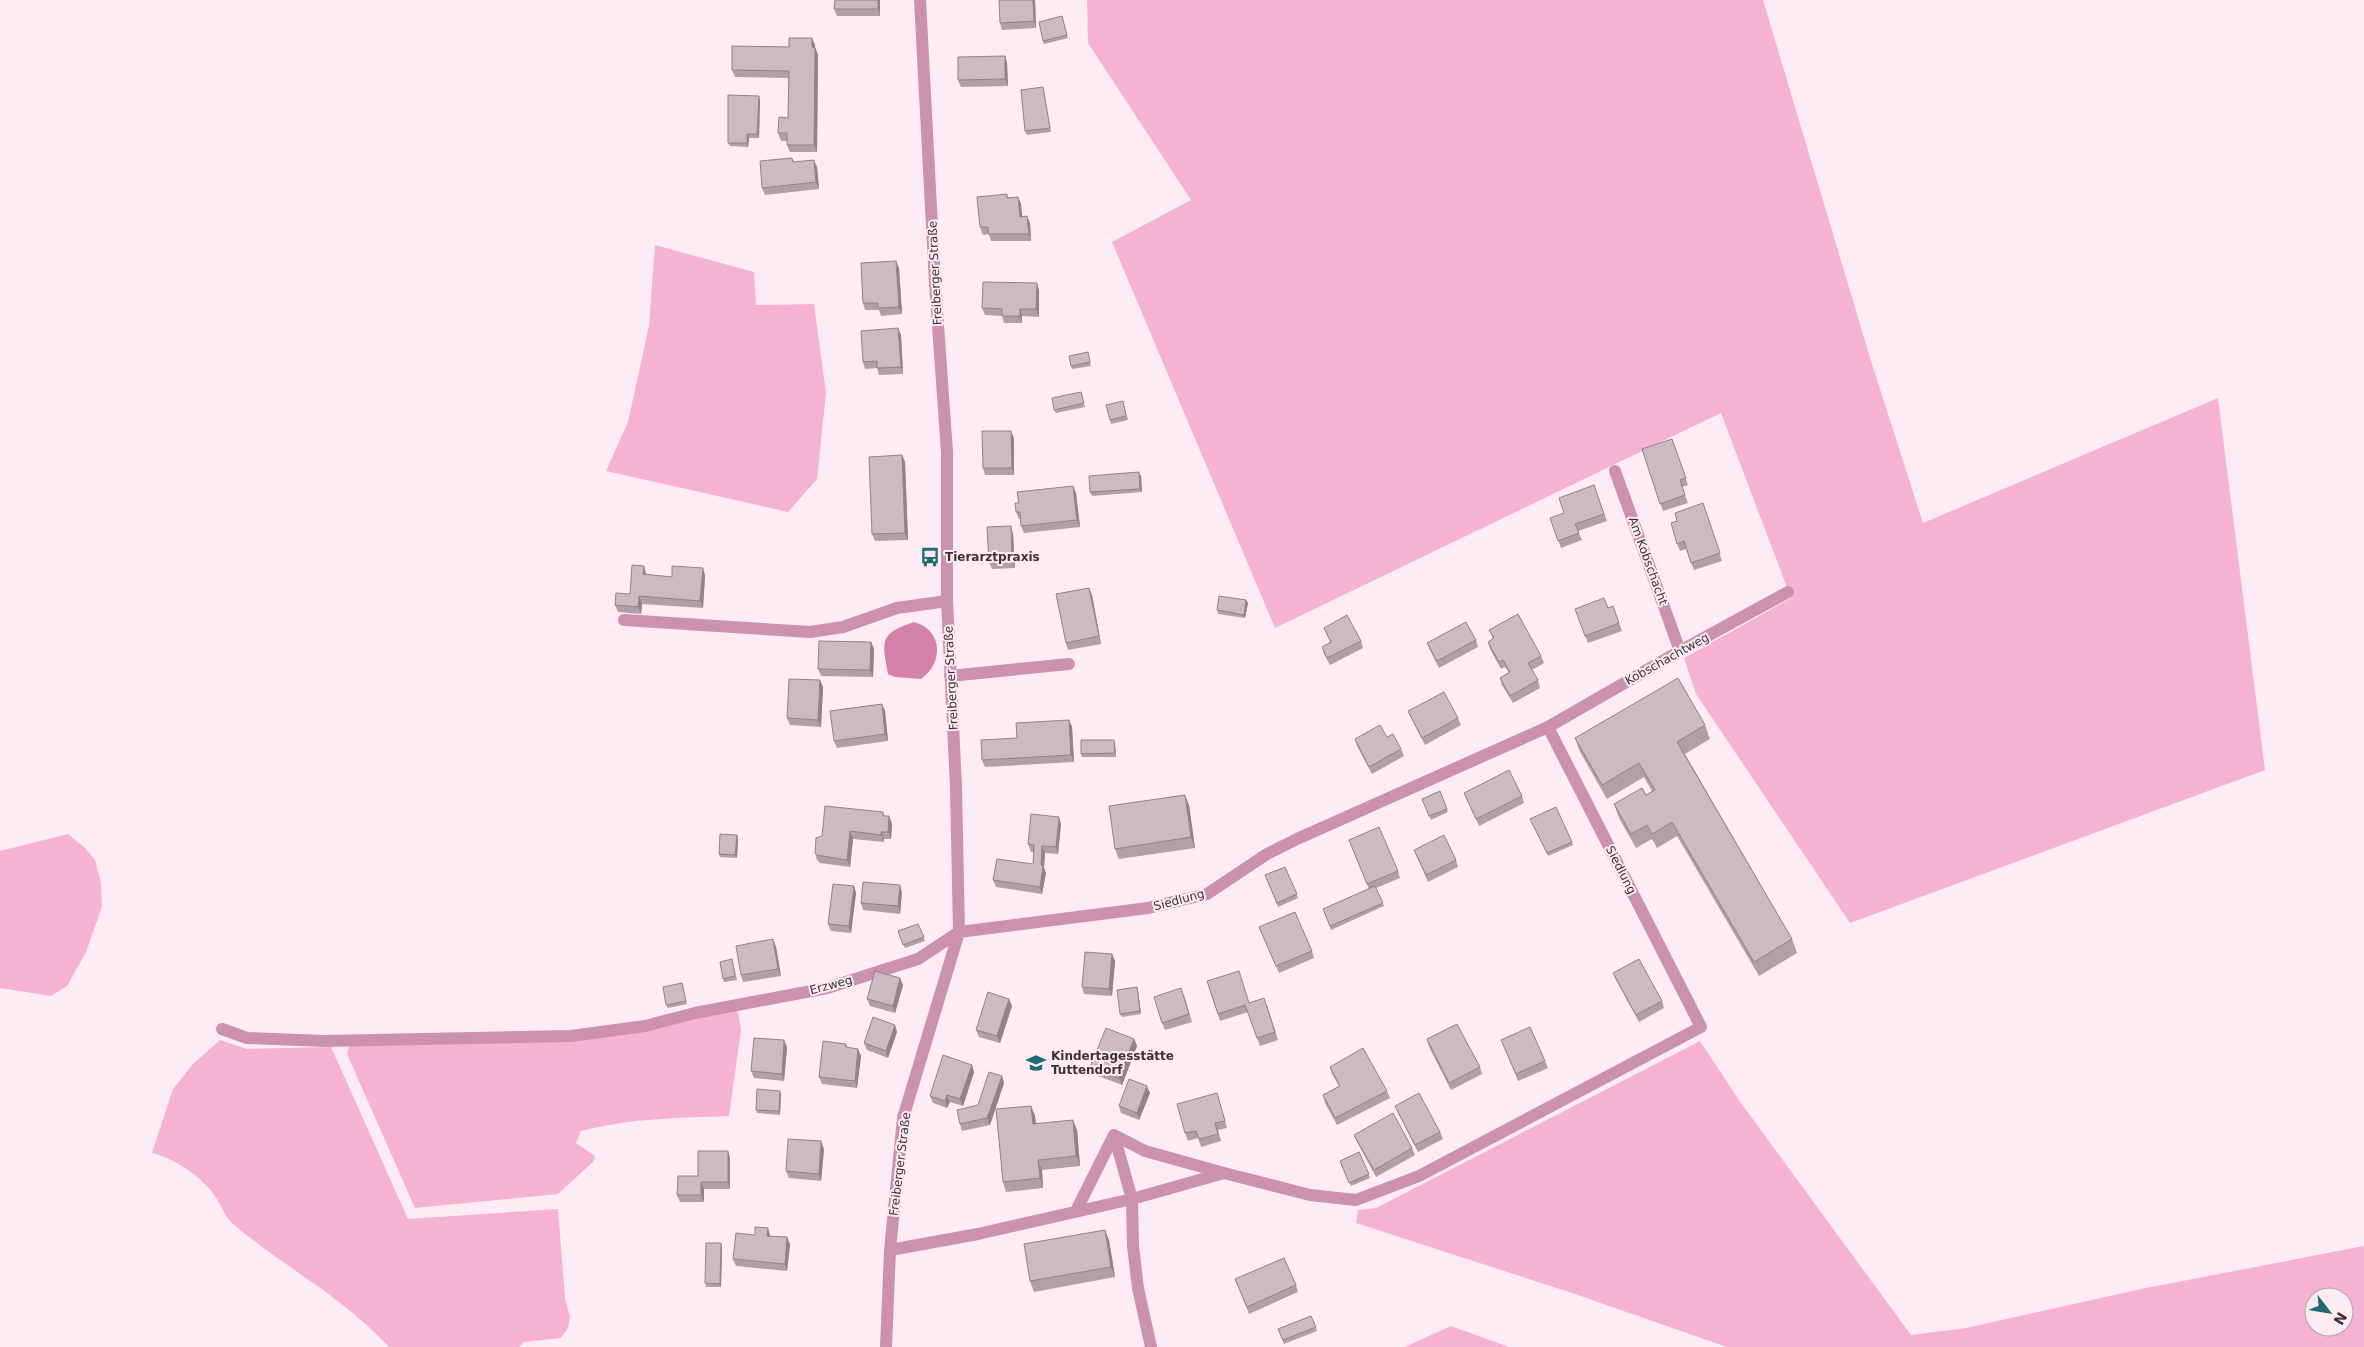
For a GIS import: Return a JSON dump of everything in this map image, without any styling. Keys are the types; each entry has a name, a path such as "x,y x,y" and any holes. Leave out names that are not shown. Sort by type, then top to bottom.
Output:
{"street":[{"name":"Freiberger Straße","path":"886,1347 890,1250 903,1118 959,932 956,787 947,601 947,452 935,284 920,0"},
{"name":"Am Kobschacht","path":"1615,471 1680,651"},
{"name":"Kobschachtweg","path":"1548,727 1680,651 1788,592"},
{"path":"624,620 810,632 844,627 897,608 947,601"},
{"path":"950,676 1069,664"},
{"name":"Siedlung","path":"959,932 1148,908 1207,894 1268,854 1297,839 1548,727 1701,1027 1419,1176 1356,1200 1310,1195 1224,1173"},
{"name":"Erzweg","path":"222,1029 247,1038 275,1040 572,1036 645,1026 695,1012 827,988 918,960 959,932"},
{"path":"1114,1136 1145,1151 1224,1173"},
{"path":"1114,1136 1132,1199 1138,1288 1151,1347"},
{"path":"1076,1211 1114,1136"},
{"path":"890,1250 978,1234 1132,1199 1224,1173"}],"shaded area":[{"path":"1087,0 1763,0 1871,361 1923,523 2218,398 2265,770 1850,923 1696,694 1684,658 1791,598 1721,413 1275,628 1112,242 1191,200 1088,43"},
{"path":"655,245 754,272 756,305 814,304 826,393 817,479 788,512 606,471 628,422 649,326"},
{"path":"914,622 924,626 931,632 935,639 937,656 934,664 921,679 895,677 888,674 884,646 886,640 894,630"},
{"path":"68,834 85,848 95,860 101,883 102,907 86,952 67,986 51,996 0,988 0,851"},
{"path":"732,1007 738,1012 741,1030 729,1116 636,1121 581,1131 576,1143 595,1156 594,1161 558,1194 415,1208 347,1054 349,1046 557,1041"},
{"path":"220,1040 247,1049 331,1047 408,1219 558,1209 565,1298 570,1317 568,1328 561,1338 524,1342 519,1347 389,1347 333,1297 233,1224 212,1192 200,1179 177,1163 152,1153 173,1089 193,1064"},
{"path":"1700,1041 1741,1103 1911,1335 1966,1328 2141,1289 2364,1246 2364,1347 1727,1347 1569,1292 1356,1223 1358,1210 1376,1208"},
{"path":"1451,1326 1509,1347 1405,1347"}],"building":[{"path":"835,0 878,0 878,9 834,9"},
{"path":"999,0 1033,0 1034,21 1000,23"},
{"path":"1062,16 1067,35 1043,41 1039,22"},
{"path":"789,38 812,38 812,47 815,48 814,145 787,145 787,133 778,133 779,117 788,118 789,71 732,70 732,46 789,47"},
{"path":"1005,56 1005,79 958,80 958,57"},
{"path":"1043,87 1050,128 1025,131 1021,90"},
{"path":"728,95 759,96 757,134 747,134 747,143 728,143"},
{"path":"792,158 793,162 814,160 816,182 762,188 760,161"},
{"path":"1007,194 1007,198 1018,197 1020,217 1027,216 1029,234 988,234 988,227 980,227 977,197"},
{"path":"896,261 899,307 878,308 878,303 863,303 861,263"},
{"path":"983,282 1037,283 1036,309 1020,309 1020,316 1002,316 1002,309 982,308"},
{"path":"898,328 901,367 877,368 877,361 863,362 861,331"},
{"path":"1088,352 1090,362 1071,366 1069,356"},
{"path":"1081,392 1084,403 1054,410 1052,398"},
{"path":"1123,401 1126,416 1110,420 1106,405"},
{"path":"982,431 1011,431 1012,468 983,468"},
{"path":"1672,439 1686,478 1680,480 1685,495 1660,504 1642,449"},
{"path":"902,455 905,533 872,534 869,457"},
{"path":"1139,472 1140,489 1090,492 1089,476"},
{"path":"1594,485 1604,514 1575,524 1579,533 1558,541 1550,518 1564,513 1559,498"},
{"path":"1073,486 1077,520 1021,526 1020,512 1016,512 1015,503 1019,503 1017,492"},
{"path":"1703,503 1720,553 1691,563 1684,541 1677,544 1671,523 1677,521 1675,513"},
{"path":"1011,526 1012,561 989,562 987,527"},
{"path":"632,565 644,566 643,574 672,577 672,566 703,568 700,601 639,596 638,607 615,605 616,593 630,594"},
{"path":"1089,588 1099,636 1066,643 1056,594"},
{"path":"1219,596 1246,600 1244,615 1217,610"},
{"path":"1604,598 1608,608 1613,606 1619,623 1585,636 1575,609"},
{"path":"1518,614 1541,656 1528,663 1538,680 1510,696 1500,678 1510,672 1503,660 1499,662 1488,642 1494,638 1489,630"},
{"path":"1347,615 1361,641 1327,658 1322,647 1331,642 1324,628"},
{"path":"1466,622 1476,640 1437,661 1427,643"},
{"path":"819,641 871,642 870,670 818,669"},
{"path":"1678,678 1705,725 1677,742 1792,939 1754,962 1672,822 1652,834 1647,825 1631,834 1614,804 1642,788 1646,795 1655,790 1639,763 1602,785 1575,738"},
{"path":"789,679 820,680 818,720 787,718"},
{"path":"1444,692 1458,718 1422,738 1408,711"},
{"path":"882,704 885,734 834,741 830,711"},
{"path":"1069,720 1071,755 982,760 981,740 1017,738 1016,723"},
{"path":"1380,725 1387,737 1393,734 1401,749 1369,767 1355,739"},
{"path":"1081,740 1114,740 1115,753 1081,754"},
{"path":"1509,770 1522,796 1476,819 1464,793"},
{"path":"1440,791 1447,809 1429,816 1422,799"},
{"path":"1185,795 1191,837 1115,849 1109,806"},
{"path":"825,806 883,812 883,816 889,816 888,832 881,832 881,835 850,831 847,860 817,855 815,853 816,838 822,836"},
{"path":"1556,807 1572,842 1547,853 1530,819"},
{"path":"1031,814 1059,817 1056,847 1042,846 1041,865 1043,866 1040,887 993,880 997,859 1033,864 1034,845 1028,844"},
{"path":"1379,827 1398,871 1367,884 1349,840"},
{"path":"720,834 737,835 735,855 719,854"},
{"path":"1444,835 1456,860 1426,875 1414,850"},
{"path":"1285,867 1297,894 1277,903 1265,875"},
{"path":"863,882 900,885 898,906 861,903"},
{"path":"833,884 854,886 849,926 828,924"},
{"path":"1375,886 1383,903 1330,926 1323,909"},
{"path":"1295,912 1312,951 1276,966 1259,927"},
{"path":"918,924 924,937 903,945 898,931"},
{"path":"773,939 778,969 741,975 736,946"},
{"path":"1085,952 1112,954 1109,989 1082,987"},
{"path":"732,959 735,976 723,979 720,962"},
{"path":"1639,959 1662,1001 1636,1015 1613,973"},
{"path":"875,971 900,978 893,1006 867,999"},
{"path":"1239,971 1249,1003 1264,998 1275,1032 1257,1038 1245,1005 1218,1014 1207,981"},
{"path":"682,983 686,1001 666,1005 663,987"},
{"path":"1137,987 1140,1011 1120,1014 1117,990"},
{"path":"1181,988 1189,1014 1162,1023 1154,997"},
{"path":"988,992 1009,999 997,1036 976,1030"},
{"path":"873,1017 895,1025 886,1051 864,1043"},
{"path":"1457,1024 1480,1067 1449,1083 1427,1039"},
{"path":"1530,1027 1545,1061 1516,1074 1501,1040"},
{"path":"1106,1028 1134,1039 1119,1078 1090,1067"},
{"path":"754,1038 784,1040 782,1074 751,1071"},
{"path":"823,1041 846,1044 846,1047 858,1049 855,1081 819,1077"},
{"path":"1363,1048 1387,1091 1335,1118 1323,1095 1340,1086 1330,1067"},
{"path":"943,1055 972,1065 960,1099 947,1095 945,1101 930,1096"},
{"path":"989,1072 1002,1076 987,1118 960,1124 957,1110 978,1105"},
{"path":"1129,1079 1147,1086 1137,1113 1119,1106"},
{"path":"757,1089 780,1091 779,1111 756,1110"},
{"path":"1217,1093 1225,1121 1215,1123 1218,1134 1199,1139 1196,1131 1185,1133 1177,1104"},
{"path":"1419,1093 1440,1132 1415,1145 1395,1106"},
{"path":"1031,1106 1033,1124 1073,1120 1076,1156 1038,1160 1040,1178 1003,1182 996,1109"},
{"path":"1393,1113 1412,1148 1374,1170 1354,1135"},
{"path":"788,1139 821,1141 819,1174 786,1171"},
{"path":"698,1151 728,1151 728,1182 701,1182 701,1195 677,1195 678,1176 698,1176"},
{"path":"1359,1152 1369,1174 1349,1183 1340,1161"},
{"path":"755,1227 768,1228 767,1236 787,1237 785,1264 733,1259 736,1233 755,1235"},
{"path":"1105,1230 1111,1267 1030,1281 1024,1244"},
{"path":"706,1243 721,1243 720,1284 705,1283"},
{"path":"1284,1258 1296,1285 1247,1307 1235,1279"},
{"path":"1311,1316 1316,1327 1283,1340 1278,1329"}],"place":[{"name":"Tierarztpraxis","path":"930,557"},
{"name":"Kindertagesstätte Tuttendorf","path":"1036,1063"}]}
